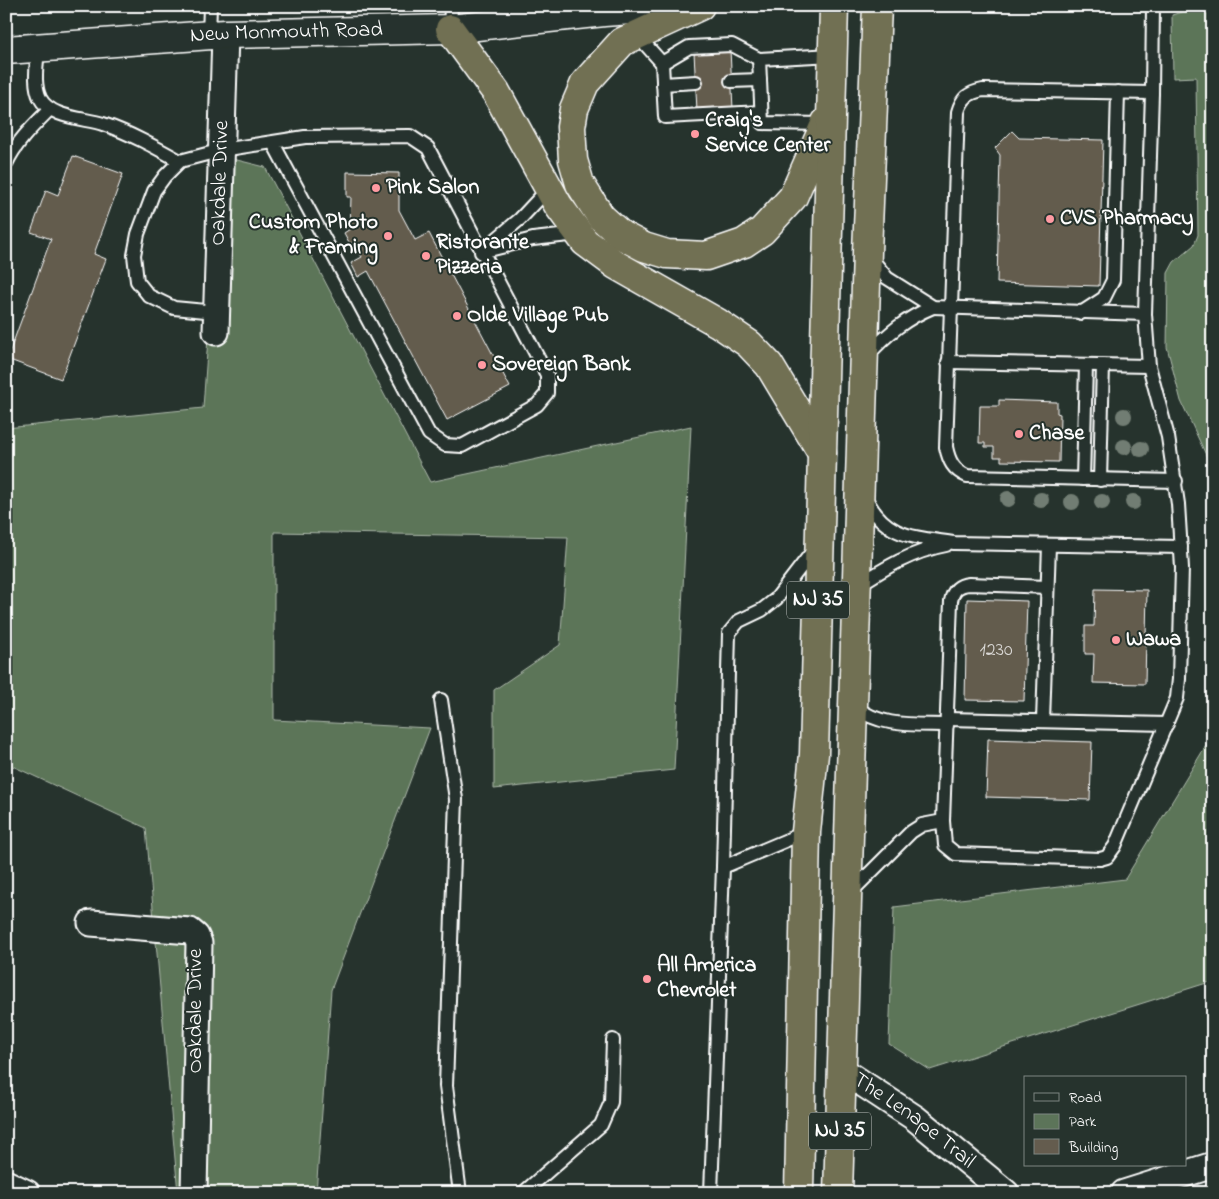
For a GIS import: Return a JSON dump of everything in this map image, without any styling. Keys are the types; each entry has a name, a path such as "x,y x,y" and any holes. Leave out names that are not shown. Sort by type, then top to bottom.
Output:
{"highway":[{"path":"700,6 622,42 585,83 574,109 571,127 573,160 580,184 601,217 621,235 644,247 667,254 706,256 744,243 762,232 793,197 828,117"},
{"name":"NJ 35","path":"800,1193 806,832 814,754 828,117 833,55 834,6"},
{"name":"NJ 35","path":"838,1193 867,252 877,6"},
{"path":"450,18 496,92 549,188 578,234 598,253 616,265 718,323 749,344 770,365 822,453"}],"main road":[{"name":"New Monmouth Road","path":"6,50 450,18 686,6"}],"street":[{"name":"Oakdale Drive","path":"216,322 222,150 217,35"},
{"name":"Oakdale Drive","path":"92,923 190,930 199,943 194,1193"},
{"name":"The Lenape Trail","path":"842,1070 915,1118 1006,1193"},
{"path":"1124,1193 1213,1165"},
{"path":"6,1183 28,1193"}],"lane":[{"path":"210,6 217,35"},
{"path":"1047,587 969,584 962,585 954,591 951,601 943,821 945,845 956,854 1100,859 1107,857 1115,846 1168,724 1178,689 1181,547 1176,481 1168,437 1149,366 1145,314 1153,6"},
{"path":"637,35 662,64 665,117 761,112"},
{"path":"662,64 689,47 732,45 759,59 833,55"},
{"path":"38,48 36,85 40,100 50,109 103,124 137,138 180,161"},
{"path":"759,59 762,123 828,117"},
{"path":"731,81 760,80"},
{"path":"663,84 696,82"},
{"path":"1152,93 983,90 965,96 960,102 958,112 946,446 951,465 958,472 976,478 1176,481"},
{"path":"1081,313 1104,298 1112,280 1118,92"},
{"path":"6,164 24,136 50,109"},
{"path":"216,322 174,308 150,296 137,282 134,256 138,234 154,191 165,176 180,161 222,150 305,137 410,136 428,148 547,376 547,393 537,405 462,446 445,445 429,434 273,143"},
{"path":"481,252 520,220 549,188"},
{"path":"481,252 533,239 578,234"},
{"path":"867,252 887,278 934,307 1145,314"},
{"path":"864,358 886,335 905,320 934,307"},
{"path":"948,362 1149,366"},
{"path":"1083,479 1086,365"},
{"path":"1100,480 1103,365"},
{"path":"860,477 863,492 874,514 888,527 914,536 954,543 1181,547"},
{"path":"711,1193 723,867 728,633 739,621 762,610 776,599 820,543"},
{"path":"856,587 877,573 916,553 954,543"},
{"path":"1043,721 1049,545"},
{"path":"441,700 456,800 446,1086 460,1193"},
{"path":"854,705 864,714 888,723 1043,721 1168,724"},
{"path":"848,895 911,832 922,825 943,821"},
{"path":"723,867 806,832"},
{"path":"523,1193 600,1125 612,1102 613,1040"}],"green space":[{"path":"1200,6 1213,6 1213,470 1181,401 1167,347 1168,273 1174,262 1194,245 1198,235 1196,77 1173,78 1172,15"},
{"path":"221,156 265,167 430,482 691,426 674,770 494,789 494,690 560,645 568,537 274,532 274,720 430,728 331,990 316,1193 178,1193 146,828 6,763 6,428 203,408"},
{"path":"1213,734 1213,981 930,1070 889,1044 894,907 1125,879"}],"building":[{"path":"730,50 733,109 697,111 694,52"},
{"name":"CVS Pharmacy","path":"1012,131 1019,138 1103,140 1099,286 997,283 1000,155 995,148"},
{"path":"73,156 123,174 94,254 106,259 61,379 7,359 51,239 31,232 46,190 58,195"},
{"path":"347,172 399,173 399,210 415,240 429,233 510,387 447,420 368,271 358,277 351,263 362,257 354,242 350,244 344,233 350,229 351,197 347,197"},
{"name":"Chase","path":"999,400 1057,402 1057,413 1060,414 1059,462 1001,461 1001,457 994,457 994,447 985,447 985,443 979,443 980,406 999,406"},
{"name":"Wawa","path":"1095,589 1147,590 1145,684 1093,683 1094,654 1085,654 1085,626 1094,626"},
{"path":"967,599 1027,601 1024,701 965,700"},
{"path":"988,739 1092,742 1090,800 986,797"}],"place":[{"name":"Craig's Service Center","path":"695,134"},
{"name":"Pink Salon","path":"376,188"},
{"name":"CVS Pharmacy","path":"1050,219"},
{"name":"Custom Photo & Framing","path":"388,236"},
{"name":"Ristorante Pizzeria","path":"426,256"},
{"name":"Olde Village Pub","path":"457,316"},
{"name":"Sovereign Bank","path":"482,365"},
{"name":"Chase","path":"1019,434"},
{"name":"Wawa","path":"1116,640"},
{"name":"All America Chevrolet","path":"647,979"}]}
